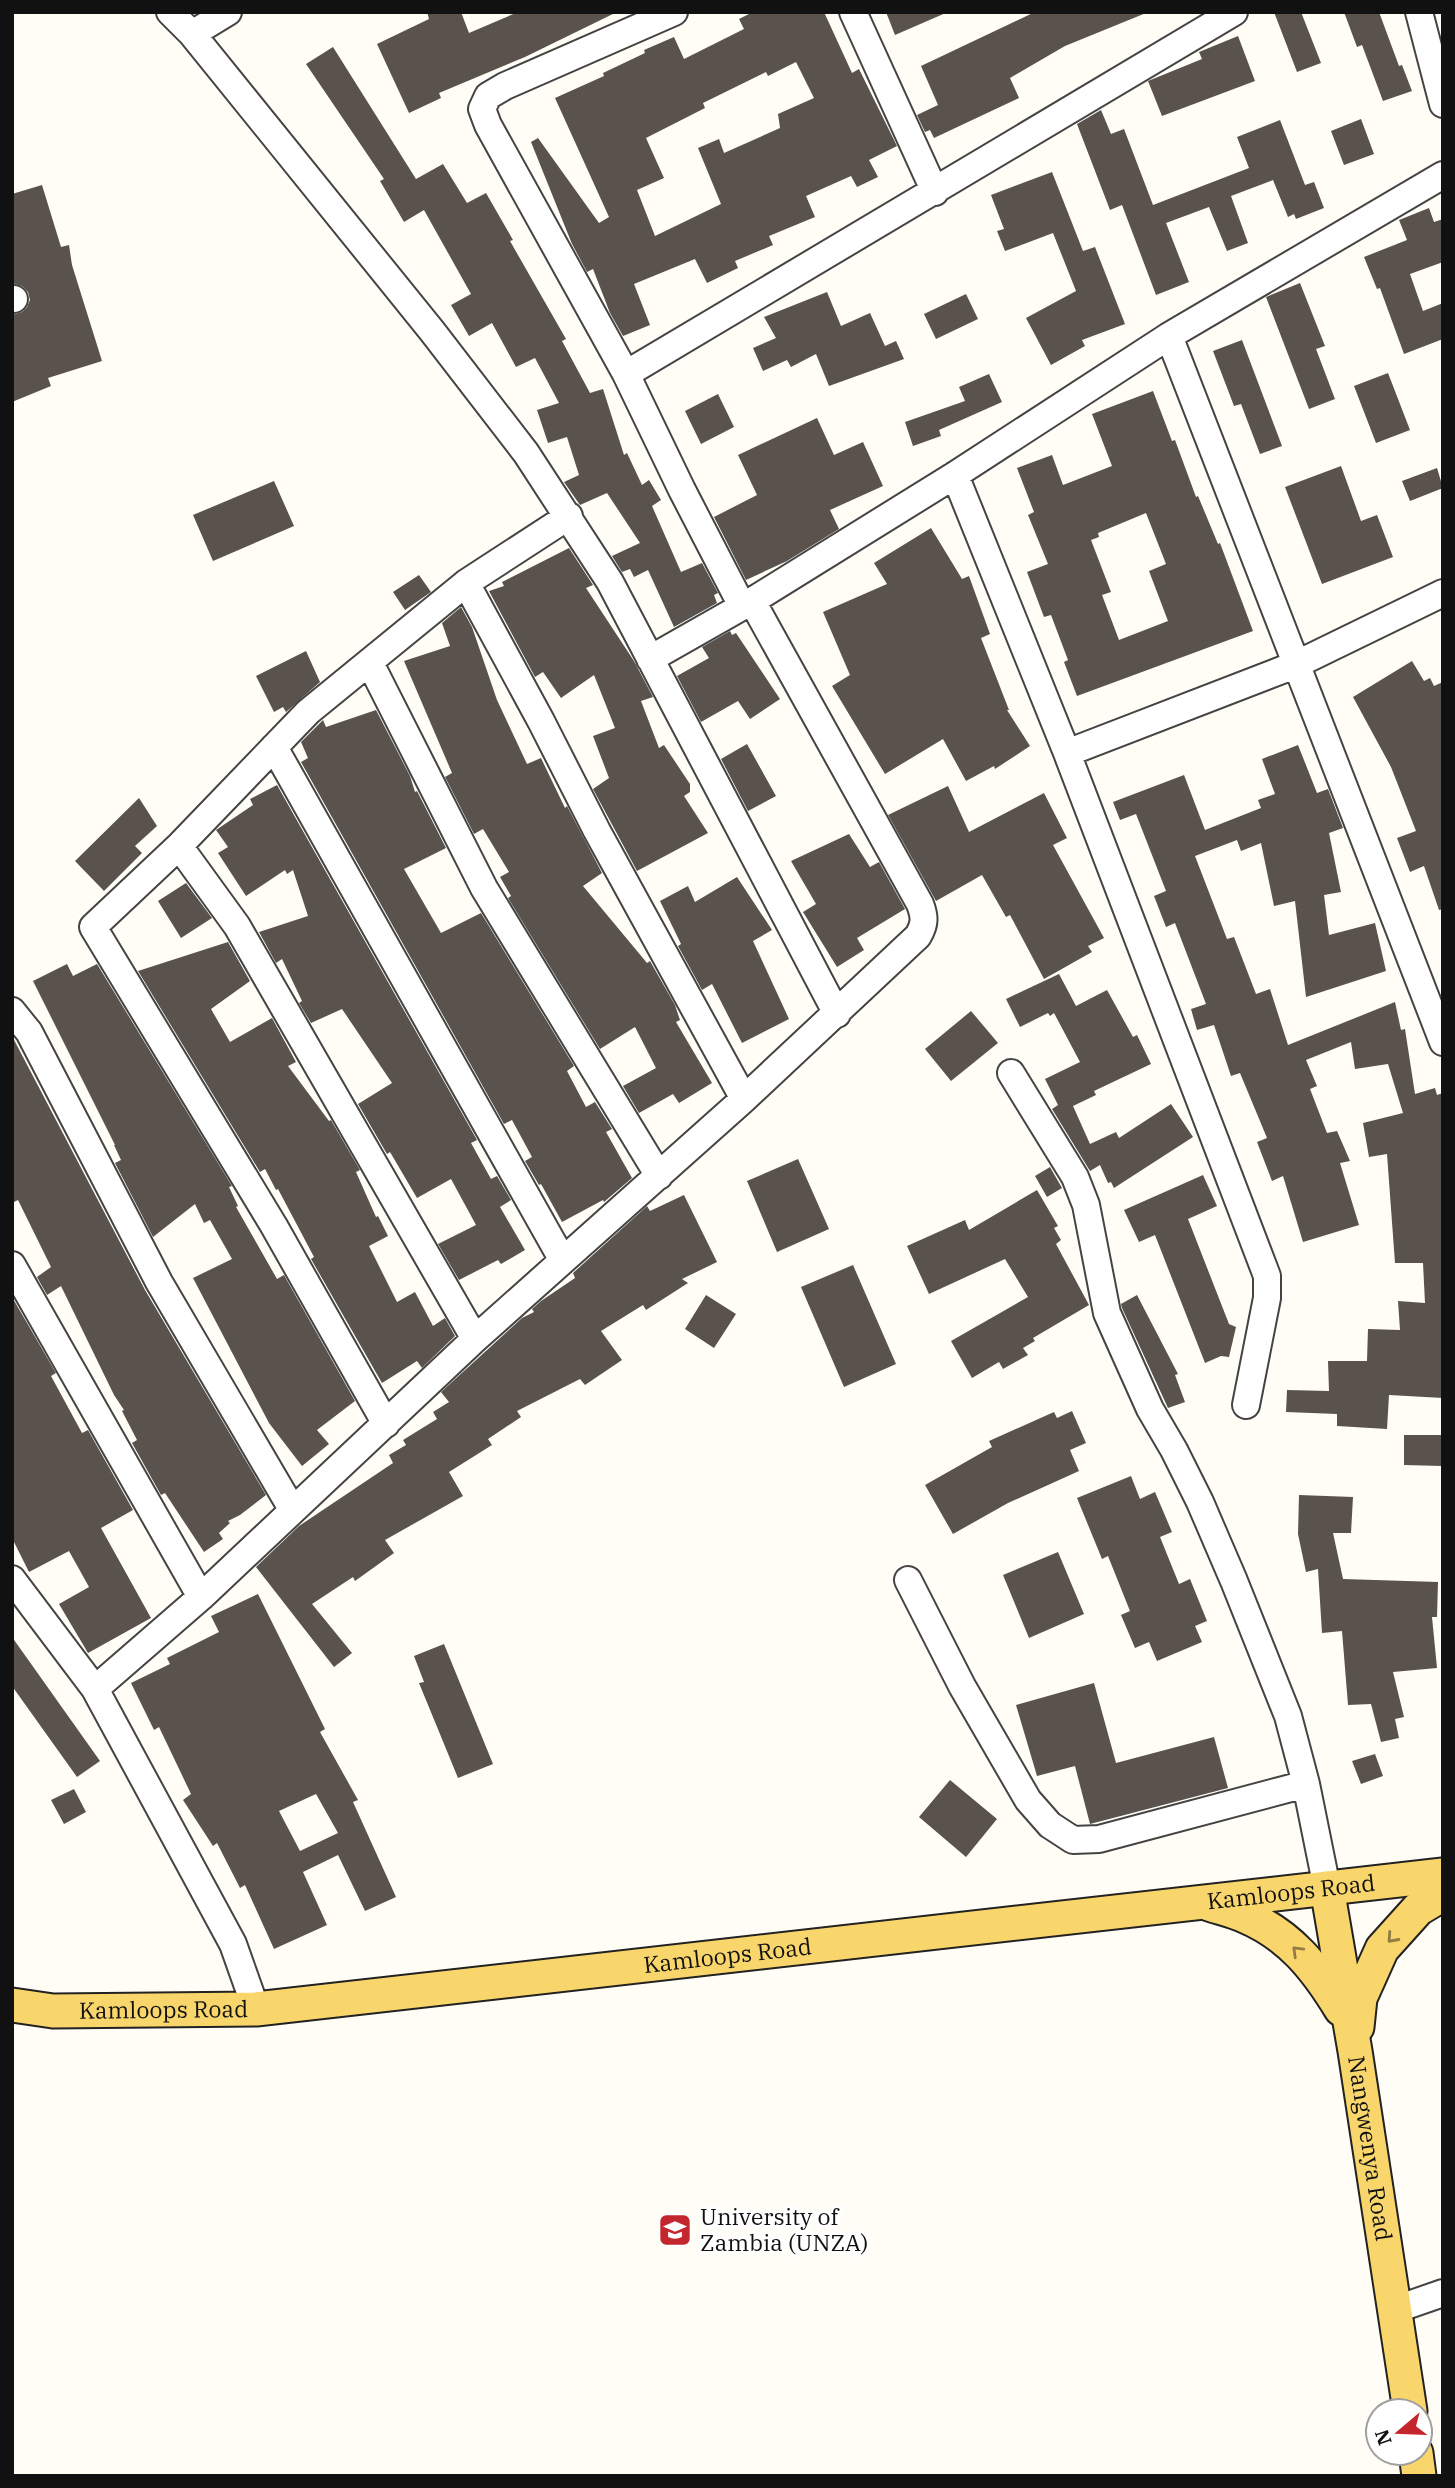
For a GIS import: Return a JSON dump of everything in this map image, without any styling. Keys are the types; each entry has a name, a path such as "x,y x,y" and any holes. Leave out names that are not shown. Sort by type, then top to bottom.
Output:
{"main road":[{"name":"Kamloops Road","path":"12,2005 53,2011 256,2009 1443,1875"},
{"name":"Nangwenya Road","path":"1327,1888 1355,2050 1408,2397"},
{"path":"1355,2050 1360,1998 1382,1949 1418,1909 1443,1894"},
{"path":"1202,1902 1246,1916 1284,1939 1317,1970 1340,2008 1355,2050"}],"street":[{"path":"170,12 192,34 432,331 526,453 569,516 610,582 837,1014"},
{"path":"192,34 228,12"},
{"path":"95,1689 201,1597 562,1259 659,1176 837,1014 918,936 924,926 924,915 682,490 626,374 488,125 482,109 488,96 505,86 674,12"},
{"path":"853,12 935,192"},
{"path":"626,374 1234,12"},
{"path":"1419,12 1443,104"},
{"path":"650,659 747,604 955,475 1169,337 1443,175"},
{"path":"1169,337 1443,1042"},
{"path":"955,475 1068,753 1266,1276 1267,1298 1246,1405"},
{"path":"386,1424 274,1226 93,927 180,846 308,712 466,583 569,516"},
{"path":"466,583 597,831 744,1099"},
{"path":"1068,753 1295,665 1443,593"},
{"path":"370,663 484,888 659,1176"},
{"path":"274,747 562,1259"},
{"path":"180,846 237,926 475,1339"},
{"path":"12,1011 29,1032 159,1282 292,1509"},
{"path":"1011,1073 1075,1177 1086,1205 1107,1313 1150,1409 1195,1492 1288,1716 1306,1784 1327,1888"},
{"path":"12,1265 201,1597"},
{"path":"12,1579 95,1689 233,1944 256,2009"},
{"path":"908,1580 962,1686 1028,1800 1050,1825 1073,1840 1099,1839 1306,1784"},
{"path":"1394,2310 1443,2293"}],"building":[{"path":"427,12 461,12 469,33 518,12 617,12 525,57 439,93 441,98 409,113 377,44 429,19"},
{"path":"753,12 824,12 852,73 859,69 897,146 869,160 878,177 857,187 851,176 806,196 815,217 769,236 773,245 735,261 738,268 707,283 695,259 634,284 650,325 623,336 610,313 593,269 587,272 572,244 531,142 538,138 599,223 609,217 555,98 604,76 603,73 645,53 644,50 674,37 684,59 744,29 739,19","holes":["796,62 814,98 778,114 780,128 724,153 719,139 698,148 721,204 655,236 637,190 664,178 646,138 705,108 703,103 766,72 768,76"]},
{"path":"886,12 948,12 895,35"},
{"path":"1035,12 1146,13 1065,46 1010,78 1019,98 934,138 930,130 925,132 917,115 938,105 921,66"},
{"path":"1274,12 1301,12 1321,63 1297,72"},
{"path":"1344,12 1379,12 1399,66 1402,65 1412,91 1383,101 1362,45 1357,47"},
{"path":"1238,36 1255,81 1162,116 1148,81 1202,59 1199,52"},
{"path":"333,47 416,179 443,164 467,203 486,193 566,339 562,341 590,393 603,389 624,455 627,453 642,485 649,480 661,500 652,506 681,572 702,563 718,593 714,595 717,603 674,627 648,570 634,577 630,569 622,572 612,556 640,543 607,493 580,505 564,482 579,475 567,437 548,443 537,410 559,403 535,358 516,367 492,323 469,336 451,305 471,294 424,210 404,222 380,181 384,179 306,64"},
{"path":"1101,110 1111,134 1124,129 1153,205 1249,168 1237,137 1280,120 1305,185 1314,182 1324,208 1296,219 1294,214 1288,217 1273,180 1231,196 1248,243 1227,251 1209,207 1166,223 1189,282 1156,295 1122,205 1110,210 1077,124"},
{"path":"1361,119 1374,154 1344,165 1331,131"},
{"path":"1052,172 1083,251 1095,247 1125,324 1082,340 1085,346 1051,365 1026,318 1076,291 1053,233 1005,251 997,231 1004,229 991,195"},
{"path":"42,185 61,247 69,245 72,265 102,361 48,378 51,386 12,402 12,315 22,312 30,300 28,292 22,286 12,283 12,194"},
{"path":"1429,208 1434,222 1443,219 1443,262 1410,274 1423,311 1443,303 1443,339 1404,354 1380,288 1377,289 1364,257 1407,240 1399,220"},
{"path":"1300,283 1325,346 1316,349 1335,399 1309,409 1266,297"},
{"path":"827,292 841,326 870,313 885,346 896,341 904,359 829,386 816,354 791,367 787,360 763,371 753,348 776,338 764,317"},
{"path":"966,294 978,319 936,339 924,314"},
{"path":"1242,340 1282,446 1260,454 1241,404 1234,406 1213,351"},
{"path":"1388,373 1410,430 1376,443 1354,386"},
{"path":"989,374 1002,402 939,430 941,436 913,446 905,422 965,401 959,387"},
{"path":"1153,391 1196,497 1198,496 1218,544 1220,543 1253,631 1077,696 1064,662 1068,660 1051,615 1044,617 1027,572 1048,564 1028,515 1034,512 1017,468 1052,455 1063,485 1112,466 1092,414","holes":["1146,513 1166,564 1149,571 1168,621 1119,640 1102,595 1111,592 1091,540 1099,537 1098,533"]},
{"path":"718,394 734,427 701,444 685,411"},
{"path":"817,418 834,455 863,442 883,486 830,510 839,529 787,561 746,580 714,517 757,495 738,455"},
{"path":"1341,466 1361,521 1377,515 1393,557 1322,584 1285,487"},
{"path":"1437,468 1443,488 1410,501 1402,481"},
{"path":"274,481 294,526 213,561 193,515"},
{"path":"931,528 962,579 969,576 990,634 981,638 1007,710 1030,746 995,769 994,766 966,781 943,739 885,774 832,686 850,675 823,612 887,584 874,563"},
{"path":"569,548 593,585 586,588 634,661 653,697 641,701 659,748 664,745 690,784 690,792 684,796 708,833 637,871 593,789 609,778 593,736 615,728 594,675 561,698 543,672 535,677 489,591 504,586 502,582"},
{"path":"419,575 431,592 405,610 393,592"},
{"path":"461,607 472,627 497,700 527,764 541,758 565,808 567,806 602,873 583,886 647,963 650,961 675,1005 680,1020 676,1022 712,1083 679,1103 673,1094 639,1113 623,1086 656,1068 635,1027 600,1049 508,898 511,896 500,877 509,872 483,829 474,834 445,777 452,773 404,661 450,646 442,623"},
{"path":"730,631 732,635 736,633 780,699 750,719 738,701 701,722 677,676 709,658 702,647"},
{"path":"306,651 320,682 286,712 283,707 274,712 256,676"},
{"path":"1412,661 1424,681 1430,678 1434,686 1443,682 1443,909 1439,910 1424,866 1410,872 1397,838 1416,831 1391,767 1353,697"},
{"path":"376,710 410,776 415,792 417,791 446,848 404,869 441,933 481,913 574,1066 567,1071 586,1107 595,1102 612,1129 606,1132 632,1178 604,1202 603,1200 562,1222 525,1161 532,1157 512,1120 504,1124 301,762 308,758 301,742 323,720 326,727"},
{"path":"747,744 776,796 748,811 721,759"},
{"path":"1298,745 1317,793 1328,789 1343,828 1329,833 1341,892 1324,895 1329,935 1375,923 1386,971 1306,997 1295,901 1274,906 1261,843 1241,851 1237,840 1195,856 1227,939 1234,937 1256,994 1270,989 1288,1045 1395,1002 1401,1030 1405,1029 1415,1094 1435,1088 1437,1095 1443,1093 1443,1398 1389,1395 1387,1429 1337,1426 1337,1414 1286,1412 1287,1390 1329,1391 1328,1361 1367,1361 1368,1329 1400,1330 1398,1301 1425,1303 1423,1263 1395,1263 1387,1154 1369,1157 1363,1123 1403,1113 1388,1064 1355,1069 1351,1042 1306,1060 1317,1086 1310,1089 1327,1133 1337,1131 1350,1161 1340,1163 1359,1225 1303,1242 1283,1176 1272,1181 1257,1142 1267,1138 1240,1073 1231,1076 1214,1025 1197,1030 1191,1009 1206,1004 1175,923 1166,927 1154,896 1166,891 1136,814 1120,820 1113,802 1184,775 1205,830 1261,808 1258,800 1275,794 1262,759"},
{"path":"277,785 477,1140 471,1143 491,1179 497,1176 511,1200 500,1207 525,1250 501,1264 498,1260 459,1280 438,1244 476,1225 451,1179 417,1198 358,1104 392,1083 342,1009 311,1023 299,1003 302,1001 282,959 276,963 259,932 308,916 293,870 287,874 285,870 246,896 218,853 228,847 216,830 253,805 250,799"},
{"path":"948,786 969,832 1044,793 1067,838 1053,845 1104,938 1088,946 1092,952 1044,979 1010,915 1006,917 982,875 936,901 888,815"},
{"path":"139,798 157,826 135,846 142,853 104,891 75,861"},
{"path":"849,834 870,867 879,862 905,909 857,938 864,950 837,967 803,912 816,904 791,861"},
{"path":"737,877 772,930 753,941 789,1019 742,1043 712,984 702,990 678,946 681,944 660,901 688,886 695,902"},
{"path":"186,883 212,918 181,938 158,901"},
{"path":"228,942 250,981 211,1009 230,1042 272,1018 296,1062 288,1066 329,1121 331,1120 360,1170 356,1172 376,1217 378,1216 388,1236 369,1246 397,1302 415,1292 433,1326 445,1318 455,1336 422,1368 417,1361 382,1383 311,1259 314,1257 278,1189 276,1190 265,1169 260,1172 138,971"},
{"path":"67,964 73,976 97,964 232,1186 229,1187 238,1206 236,1207 277,1279 284,1275 355,1401 317,1430 329,1444 302,1466 269,1423 193,1278 232,1259 210,1220 204,1223 195,1204 153,1237 115,1163 121,1160 115,1145 33,981"},
{"path":"1059,974 1076,1006 1107,990 1133,1037 1137,1035 1151,1064 1094,1091 1096,1095 1073,1106 1090,1144 1116,1132 1119,1138 1171,1104 1193,1137 1114,1188 1111,1182 1108,1183 1100,1165 1090,1171 1052,1109 1058,1105 1045,1079 1080,1062 1054,1013 1050,1016 1048,1013 1020,1027 1006,999"},
{"path":"971,1011 998,1043 951,1081 925,1049"},
{"path":"12,1036 145,1290 266,1495 228,1521 230,1523 219,1533 223,1539 204,1552 165,1493 161,1495 132,1443 137,1440 122,1411 124,1410 114,1395 61,1286 47,1295 37,1277 51,1267 18,1200 12,1203"},
{"path":"798,1159 829,1229 777,1252 747,1181"},
{"path":"1050,1167 1062,1188 1047,1197 1035,1176"},
{"path":"1203,1175 1217,1206 1188,1219 1229,1324 1236,1327 1229,1357 1221,1356 1205,1363 1155,1235 1139,1242 1124,1210"},
{"path":"1037,1190 1058,1226 1054,1228 1061,1240 1056,1244 1089,1305 1033,1338 1035,1341 1023,1348 1028,1355 1003,1369 999,1362 972,1378 951,1341 1028,1297 1005,1259 929,1294 907,1246 965,1220 969,1230"},
{"path":"684,1195 717,1262 682,1279 688,1283 646,1310 643,1305 601,1331 622,1360 585,1385 580,1379 517,1411 521,1417 488,1439 492,1445 449,1472 463,1496 385,1540 394,1553 355,1581 353,1577 312,1604 352,1653 334,1667 256,1567 299,1526 393,1463 389,1455 406,1445 403,1440 437,1419 433,1412 449,1402 441,1392 522,1318 534,1312 532,1309 541,1301 575,1278 573,1273 647,1206 650,1211"},
{"path":"853,1265 896,1364 844,1387 801,1287"},
{"path":"706,1295 736,1314 714,1348 685,1329"},
{"path":"1137,1295 1178,1374 1175,1375 1185,1402 1168,1408 1122,1308 1121,1304"},
{"path":"12,1297 56,1373 51,1376 82,1433 88,1430 133,1510 101,1528 151,1618 88,1653 59,1604 89,1587 69,1551 29,1572 12,1538"},
{"path":"1072,1411 1086,1443 1070,1450 1079,1471 1008,1503 953,1534 925,1485 992,1447 989,1441 1054,1412 1057,1418"},
{"path":"1404,1435 1442,1435 1442,1466 1404,1465"},
{"path":"1131,1476 1140,1499 1155,1492 1172,1532 1160,1537 1179,1584 1190,1579 1207,1621 1195,1626 1202,1642 1157,1661 1149,1642 1135,1648 1121,1615 1130,1611 1108,1556 1102,1559 1077,1498"},
{"path":"1299,1495 1353,1497 1351,1533 1333,1533 1343,1579 1438,1582 1437,1617 1432,1617 1437,1668 1393,1672 1404,1717 1395,1719 1399,1738 1381,1742 1371,1704 1348,1705 1342,1631 1322,1633 1318,1569 1306,1572 1298,1534"},
{"path":"1058,1552 1084,1614 1029,1638 1003,1575"},
{"path":"258,1594 325,1729 320,1732 358,1800 353,1802 396,1897 365,1911 338,1855 303,1872 327,1925 274,1949 245,1885 240,1888 217,1843 213,1846 183,1800 191,1794 159,1727 154,1730 131,1683 170,1664 167,1658 219,1632 211,1616","holes":["316,1794 338,1833 300,1851 279,1811"]},
{"path":"12,1637 100,1761 77,1777 12,1686"},
{"path":"444,1644 493,1764 458,1778 419,1683 424,1682 414,1656"},
{"path":"1094,1683 1116,1763 1214,1737 1228,1788 1090,1824 1075,1766 1037,1776 1016,1705"},
{"path":"1375,1754 1383,1776 1361,1784 1352,1761"},
{"path":"950,1780 997,1819 966,1857 919,1817"},
{"path":"74,1789 86,1812 64,1824 51,1800"}],"place":[{"name":"University of Zambia (UNZA)","path":"675,2230"}]}
